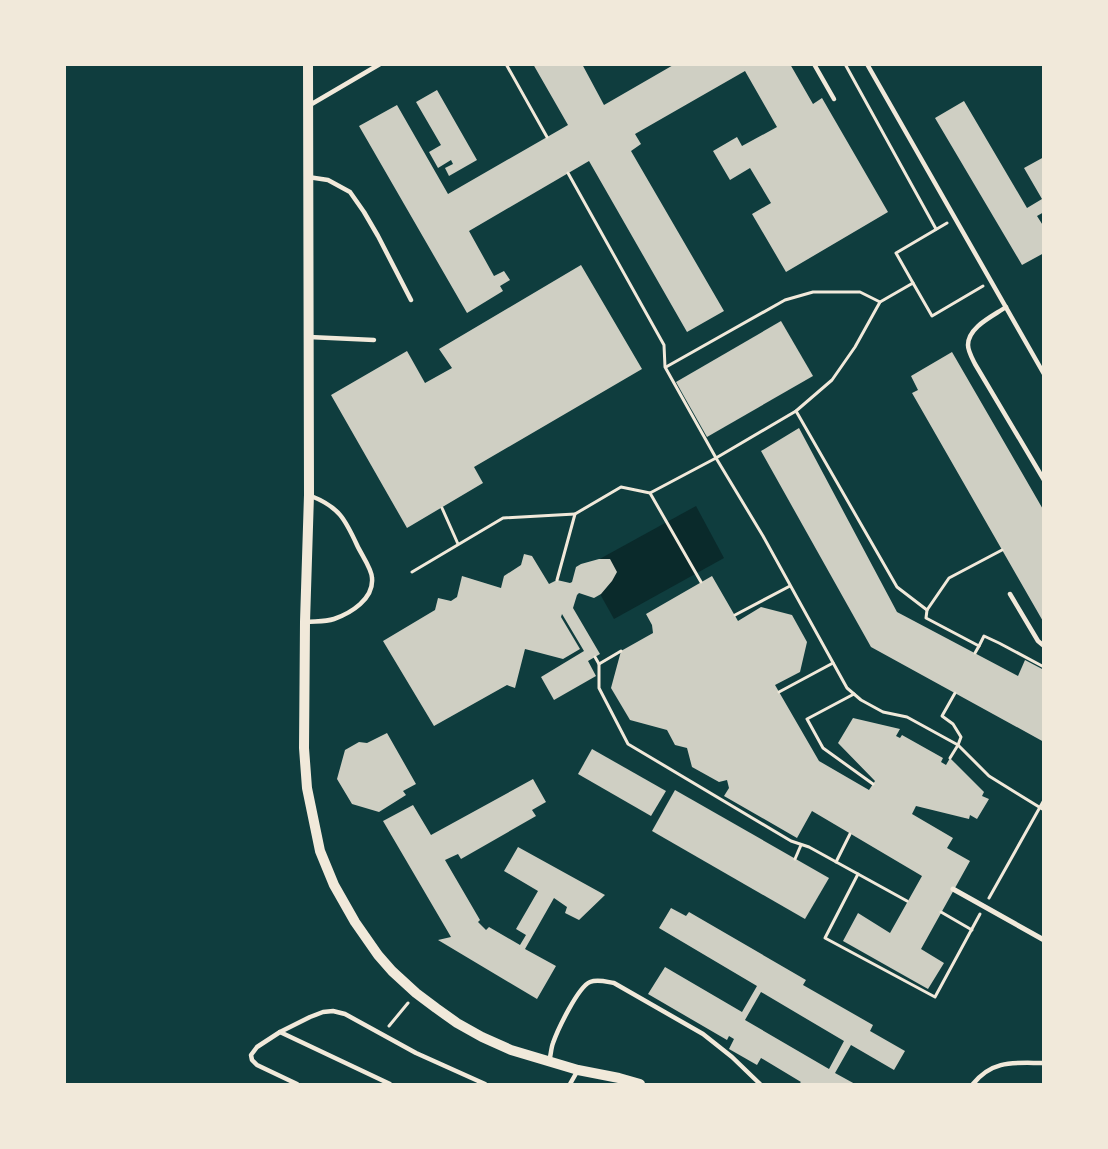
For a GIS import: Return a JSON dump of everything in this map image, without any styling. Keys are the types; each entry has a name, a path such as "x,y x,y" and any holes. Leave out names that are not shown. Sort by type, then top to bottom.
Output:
{"street":[{"path":"308,64 309,495 304,622 304,748 307,788 320,851 334,885 355,922 378,955 416,993 457,1023 511,1050 578,1070 640,1084"},
{"path":"953,890 1044,940"}],"lane":[{"path":"308,106 380,64"},
{"path":"814,64 834,99"},
{"path":"867,64 1044,374"},
{"path":"308,177 328,180 350,192 378,236 411,300"},
{"path":"1006,307 975,328 968,347 975,364 1044,480"},
{"path":"309,338 374,340"},
{"path":"1036,360 1044,356"},
{"path":"304,622 332,620 353,610 366,599 372,588 372,576 342,516 326,502 309,495"},
{"path":"1010,594 1038,641 1044,646"},
{"path":"549,1062 553,1043 575,998 590,982 600,980 614,983 703,1034 732,1056 760,1084"},
{"path":"297,1084 257,1065 251,1055 257,1047 280,1032 322,1012 333,1011 345,1014 416,1053 485,1084"},
{"path":"280,1032 390,1084"},
{"path":"973,1084 988,1070 1001,1064 1044,1063"},
{"path":"570,1084 578,1070"}],"path":[{"path":"506,64 547,137"},
{"path":"845,64 936,229"},
{"path":"568,173 664,345 665,367 847,688 861,700 882,711 907,717 958,745 988,776 1041,808"},
{"path":"954,219 896,253 932,316 991,282"},
{"path":"412,572 503,518 575,514 621,487 650,494 716,458 796,411 832,380 855,347 880,302 913,283"},
{"path":"665,367 785,300 813,292 860,292 880,302"},
{"path":"796,411 897,587 927,610"},
{"path":"650,494 700,580"},
{"path":"442,508 459,544"},
{"path":"557,580 575,514"},
{"path":"979,646 926,618 927,610 949,578 1002,550"},
{"path":"735,615 790,586"},
{"path":"975,653 984,636 1044,667"},
{"path":"599,664 621,651"},
{"path":"595,657 599,664 599,688 628,744 791,841 809,848 908,901"},
{"path":"779,692 833,663"},
{"path":"950,758 961,738 953,724 942,716 955,693"},
{"path":"854,694 807,719 823,748 873,784"},
{"path":"988,899 1044,800"},
{"path":"836,862 850,834"},
{"path":"795,859 801,845"},
{"path":"858,874 825,938 935,997 983,909"},
{"path":"941,912 972,930"},
{"path":"396,1018 408,1004"}],"water":[{"path":"696,506 724,558 614,619 585,567"}],"building":[{"path":"533,64 582,64 604,105 675,64 790,64 813,104 822,98 888,212 786,272 752,214 771,203 750,168 730,180 713,151 737,137 742,146 777,127 745,71 635,134 641,144 631,151 724,311 687,332 589,161 469,231 494,276 504,271 510,280 500,286 503,291 467,313 359,126 397,105 448,194 568,125"},
{"path":"437,90 477,160 449,176 445,168 453,164 451,160 438,168 429,152 441,145 416,102"},
{"path":"964,101 1027,208 1042,199 1024,168 1044,157 1044,212 1037,216 1044,227 1044,253 1022,265 935,118"},
{"path":"581,265 642,369 474,467 483,483 407,528 331,395 407,351 425,383 452,368 439,349"},
{"path":"781,321 813,376 707,437 676,382"},
{"path":"952,352 1044,511 1044,623 912,393 918,390 911,376"},
{"path":"799,428 897,612 1018,676 1025,660 1044,670 1044,742 871,647 761,451"},
{"path":"524,554 532,556 549,584 557,580 570,583 576,567 581,564 599,559 610,559 617,572 612,581 601,594 594,598 579,593 573,608 600,654 588,661 596,676 554,700 541,677 584,651 562,614 561,617 580,649 563,659 525,649 515,688 507,685 434,726 383,641 435,610 438,598 451,601 457,597 462,576 501,588 504,576 521,565"},
{"path":"712,576 738,621 761,607 792,615 807,642 800,672 775,685 819,761 869,790 875,781 838,743 853,718 900,729 896,736 900,738 902,735 943,758 941,762 946,765 950,758 984,792 982,796 989,799 977,819 970,815 969,819 916,806 912,814 953,838 947,848 970,861 921,949 944,963 928,989 843,941 858,913 890,933 922,876 812,811 797,838 724,796 729,788 727,780 719,782 692,767 687,748 675,745 667,730 630,720 611,688 621,651 653,633 652,625 646,614"},
{"path":"387,733 416,784 403,791 406,795 379,812 352,804 337,779 345,750 359,742 367,743"},
{"path":"592,749 666,791 651,816 578,774"},
{"path":"533,779 546,802 532,810 536,816 461,859 458,854 445,860 480,920 478,922 486,930 489,927 520,945 526,935 516,929 538,891 504,871 518,847 605,895 579,920 565,913 567,907 554,898 525,949 556,966 537,999 438,940 451,937 383,821 413,805 431,835"},
{"path":"675,790 829,878 805,919 652,831"},
{"path":"671,908 686,916 689,912 806,980 803,985 873,1025 870,1031 905,1051 894,1070 851,1045 835,1073 855,1084 799,1084 801,1082 761,1058 757,1065 729,1049 734,1039 729,1036 727,1040 648,994 665,967 742,1012 757,986 659,928","holes":["761,992 844,1041 829,1069 745,1020"]}]}
